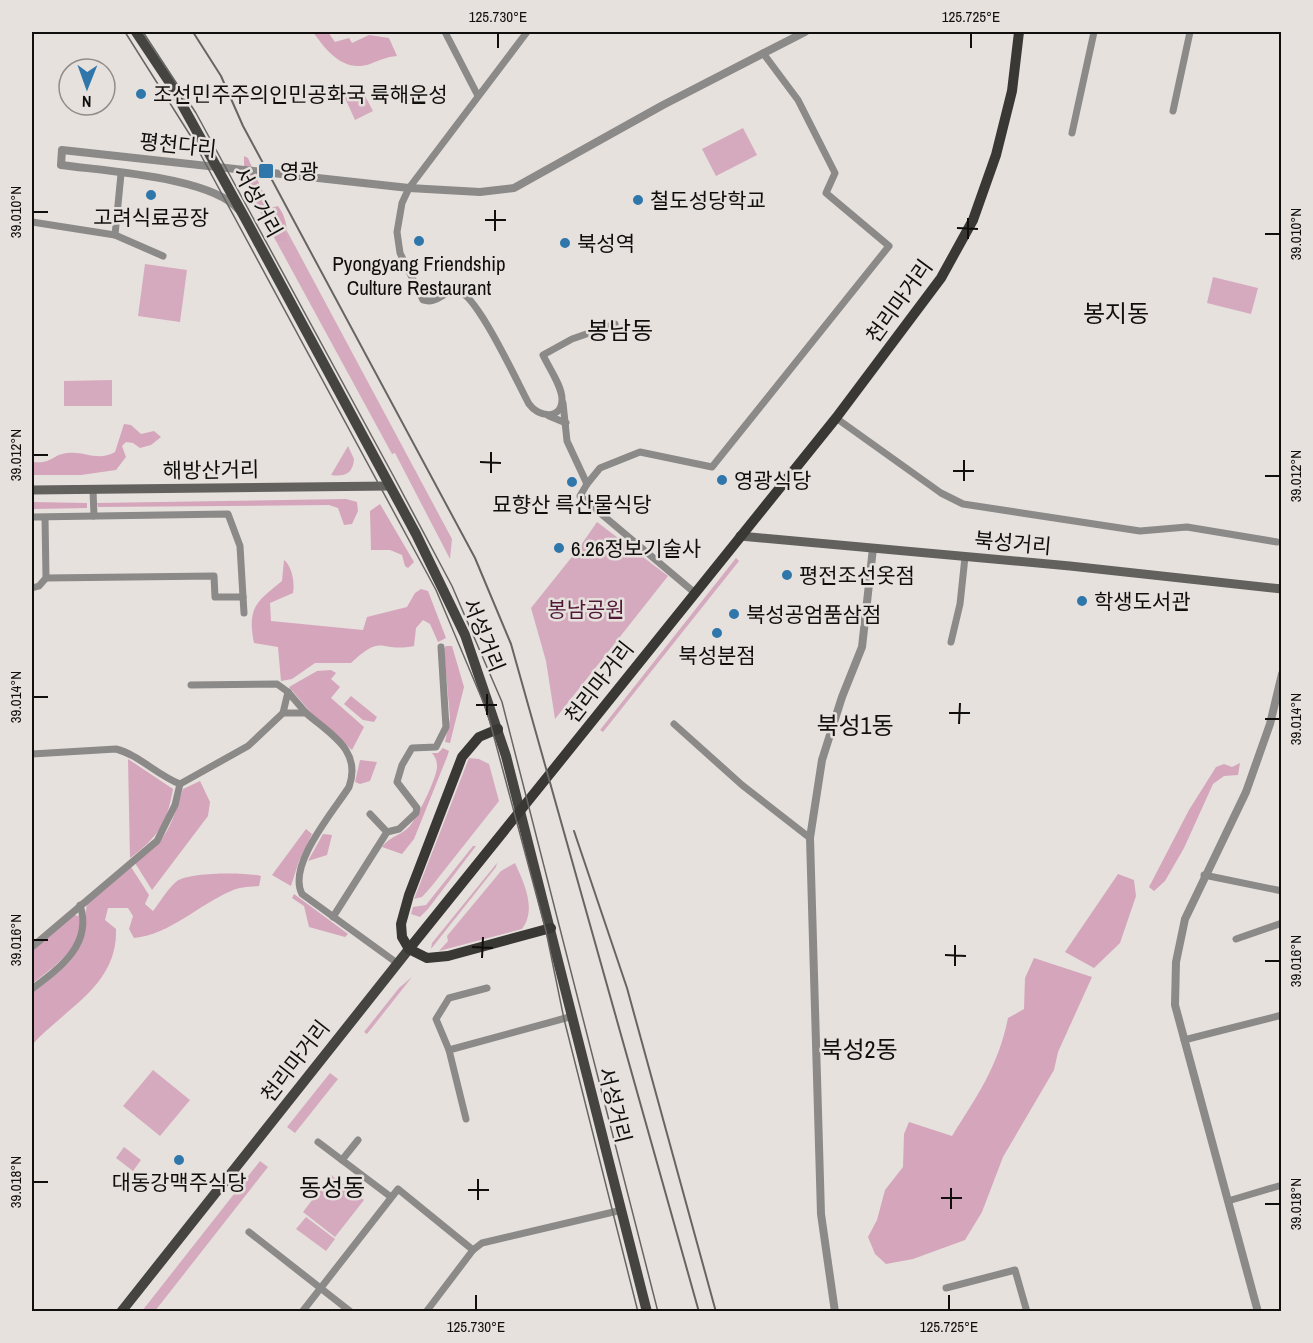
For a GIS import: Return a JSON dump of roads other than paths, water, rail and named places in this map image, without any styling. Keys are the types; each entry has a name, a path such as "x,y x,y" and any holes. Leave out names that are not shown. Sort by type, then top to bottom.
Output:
{"highway":[{"name":"천리마거리","path":"409,949 836,418 922,307 959,249 993,166 1006,121 1019,32"},
{"path":"498,729 474,742 458,767 409,895 401,924 402,937 409,949 427,958 448,957 551,928"}],"main road":[{"name":"서성거리","path":"136,32 170,83 246,220 444,588 465,635 498,729 551,928 647,1311"},
{"name":"해방산거리","path":"32,490 390,486"},
{"name":"북성거리","path":"740,536 1281,589"},
{"name":"천리마거리","path":"121,1311 409,949"}],"street":[{"path":"444,32 477,94"},
{"path":"527,32 477,94 409,188 398,219 397,232 403,263 423,300 435,301 448,292 458,291 469,296 480,311 534,412 566,423"},
{"name":"평천다리","path":"122,174 61,165 62,150 409,188 480,192 514,188 805,32"},
{"path":"1072,133 1094,32"},
{"path":"1173,111 1190,32"},
{"path":"695,592 580,496 600,468 640,452 712,467 889,246 826,193 835,173 798,100 763,53"},
{"path":"115,235 122,174 189,184 211,191 236,207 246,220"},
{"path":"32,222 115,235 163,256"},
{"path":"587,484 567,441 566,407 543,355 572,339 615,324"},
{"path":"549,416 561,408 562,401"},
{"path":"836,418 941,493 963,504 1140,531 1187,527 1276,542"},
{"path":"93,490 94,516"},
{"path":"32,517 228,514 240,546 243,613"},
{"path":"32,588 39,586 46,578 45,518"},
{"path":"835,1311 820,1203 810,838 822,760 842,697 862,647 873,548"},
{"path":"951,642 960,603 965,557"},
{"path":"46,578 214,576 216,597 243,597"},
{"path":"333,917 387,832 399,829 416,813 417,808 398,782 402,765 412,748 436,747 446,727 441,647"},
{"path":"1258,1311 1175,1005 1176,962 1185,919 1250,781 1270,724 1281,674"},
{"path":"191,685 272,683 288,692 306,713 348,750 353,775 349,787 302,860 298,886 302,894 398,963"},
{"path":"32,947 157,841 175,805 180,784 248,746 284,713 288,692"},
{"path":"284,713 306,713"},
{"path":"674,724 751,792 810,838"},
{"path":"32,754 116,749 127,752 162,777 180,784"},
{"path":"370,814 387,832"},
{"path":"1204,875 1281,891"},
{"path":"32,989 62,965 75,950 82,933 84,915 80,905"},
{"path":"1236,939 1281,922"},
{"path":"466,1119 449,1050 436,1019 449,998 488,988"},
{"path":"1184,1040 1281,1015"},
{"path":"449,1050 573,1016"},
{"path":"342,1161 358,1140"},
{"path":"318,1142 391,1197"},
{"path":"1228,1201 1281,1185"},
{"path":"302,1311 398,1189 473,1250"},
{"path":"426,1311 473,1250 495,1239 622,1210"},
{"path":"249,1232 351,1311"},
{"path":"946,1288 1015,1270 1027,1311"}],"tram line":[{"path":"125,32 190,135 436,590 487,711 546,931 564,1019 638,1312"},
{"path":"143,32 196,113 394,477 452,586 502,702 658,1312"}],"railway":[{"path":"193,32 221,76 243,126 475,558 511,644 699,1312"},
{"path":"574,831 627,988 716,1312"}],"place":[{"name":"조선민주주의인민공화국 륙해운성","path":"141,94"},
{"name":"영광","path":"266,171"},
{"name":"고려식료공장","path":"151,195"},
{"name":"철도성당학교","path":"638,200"},
{"name":"Pyongyang Friendship Culture Restaurant","path":"419,241"},
{"name":"북성역","path":"565,243"},
{"name":"영광식당","path":"722,480"},
{"name":"묘향산 륵산물식당","path":"572,482"},
{"name":"6.26정보기술사","path":"559,548"},
{"name":"평전조선옷점","path":"787,575"},
{"name":"학생도서관","path":"1082,601"},
{"name":"북성공엄품삼점","path":"734,614"},
{"name":"북성분점","path":"717,633"},
{"name":"대동강맥주식당","path":"179,1160"}],"district":[{"name":"봉지동","path":"1116,313"},
{"name":"봉남동","path":"620,330"},
{"name":"북성1동","path":"855,725"},
{"name":"북성2동","path":"859,1049"},
{"name":"동성동","path":"332,1187"}],"park label":[{"name":"봉남공원","path":"586,609"}]}
